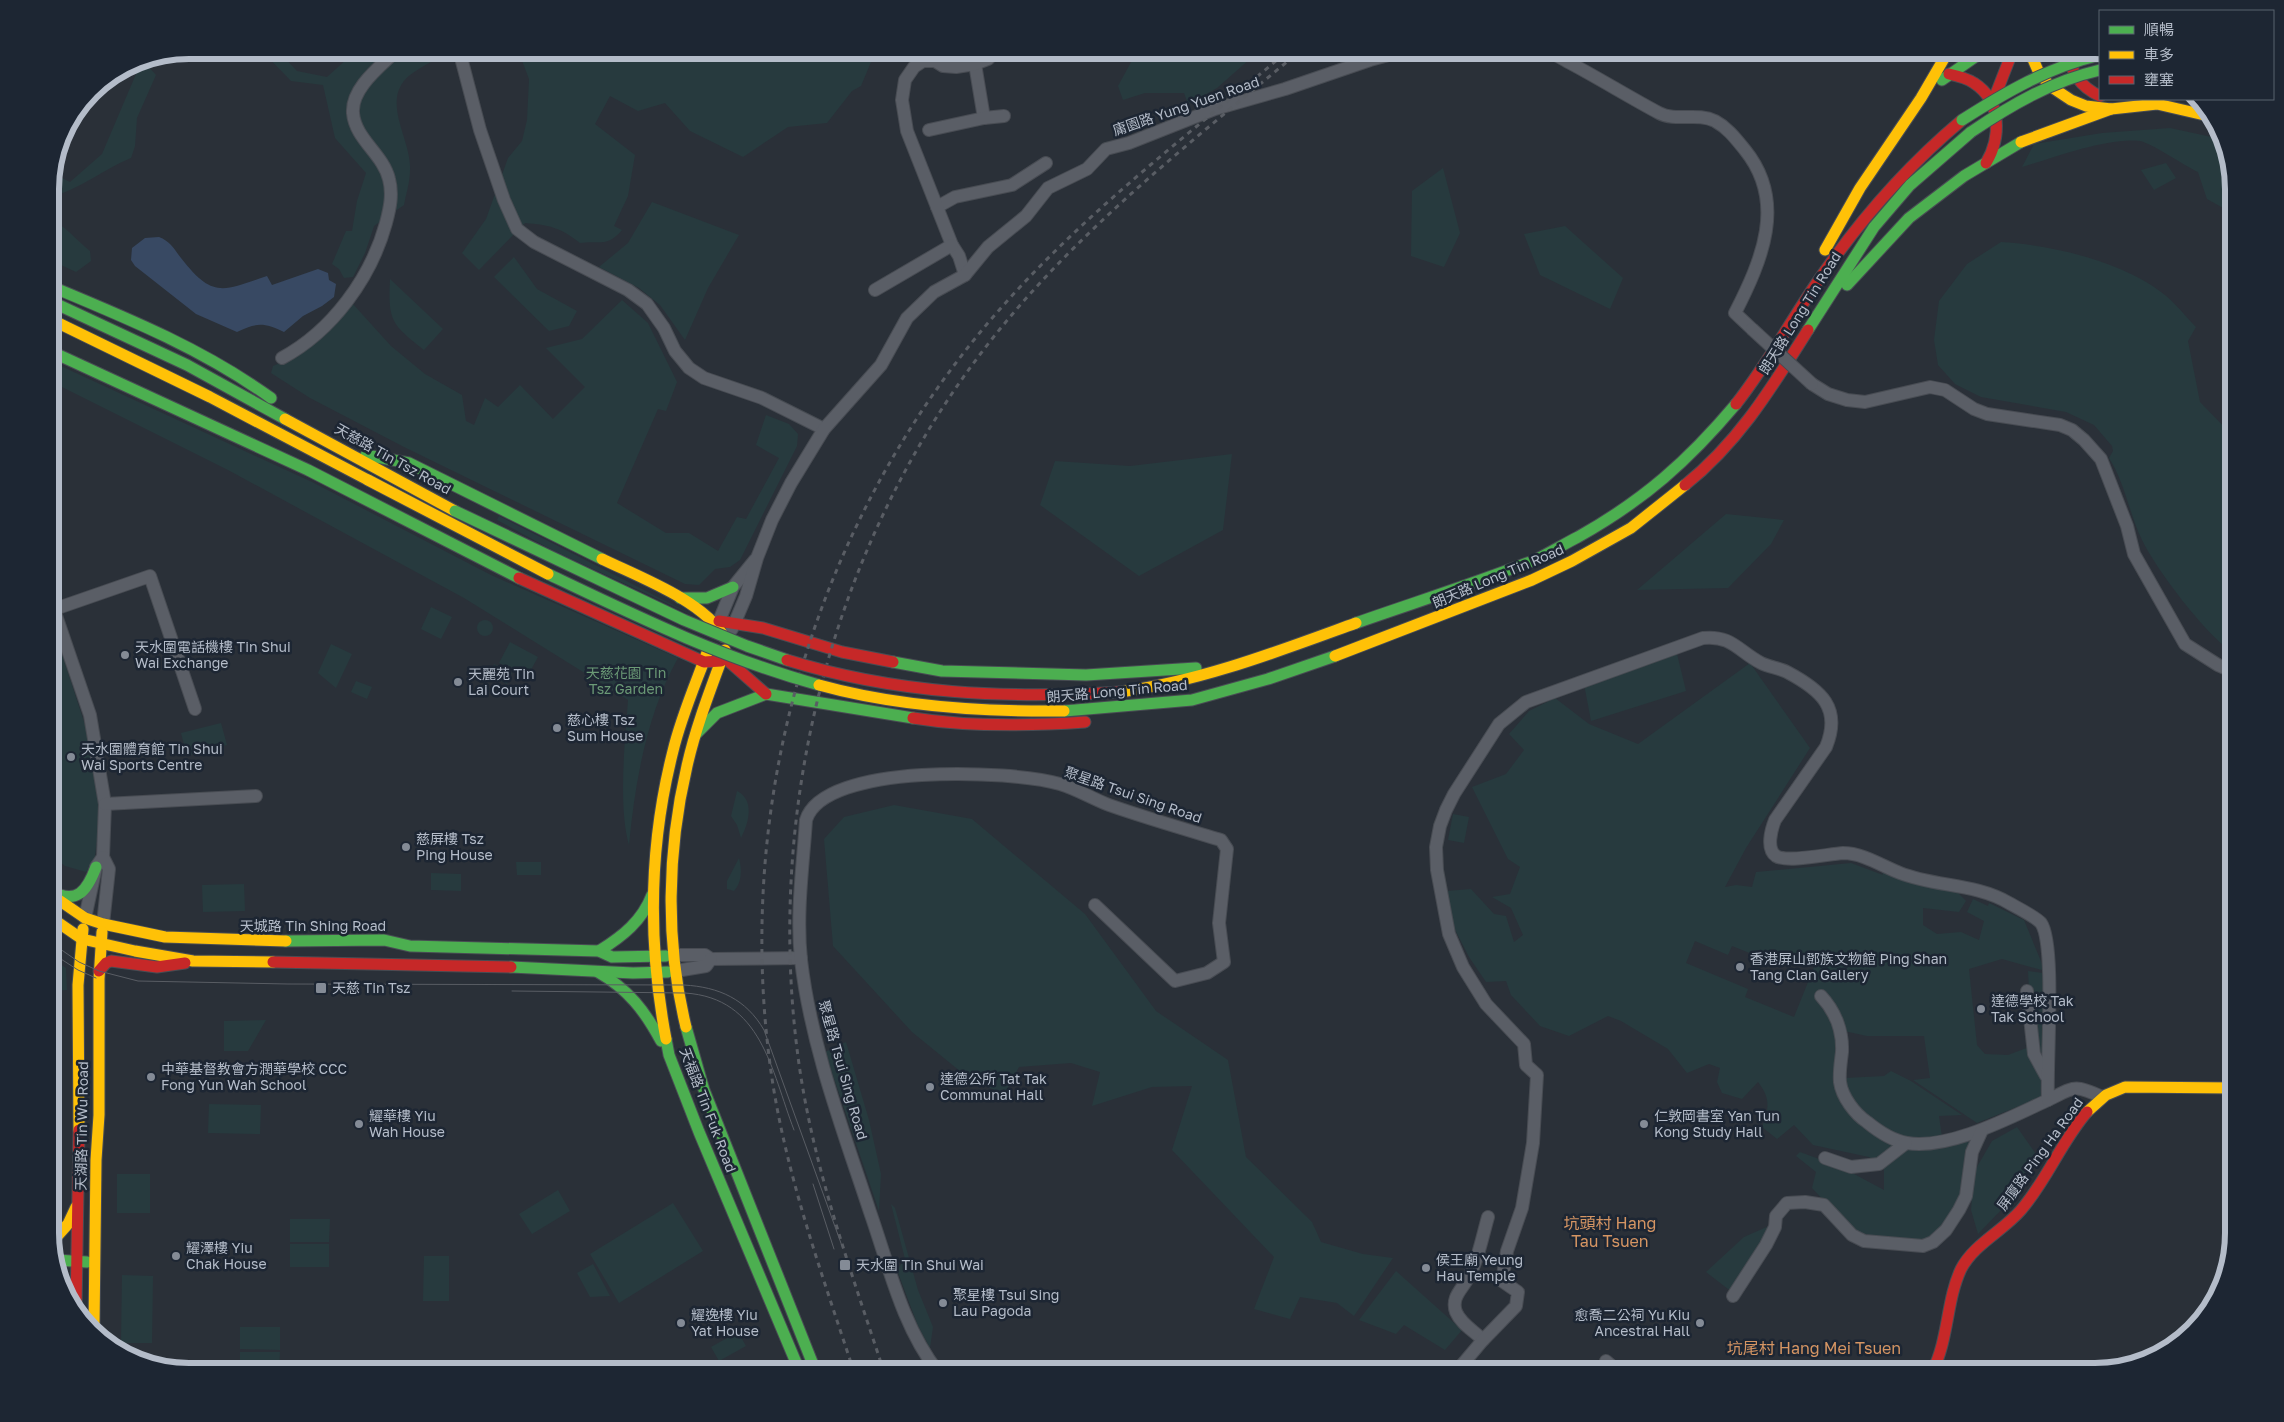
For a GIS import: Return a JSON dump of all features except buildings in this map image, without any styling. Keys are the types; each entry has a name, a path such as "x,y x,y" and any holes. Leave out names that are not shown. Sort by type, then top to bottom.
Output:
{"main road":[{"path":"1797,311 1832,236 1860,188 1921,98 1944,59"},
{"path":"1921,98 1949,74 1972,59"},
{"path":"1992,104 2010,59"},
{"path":"2033,59 2039,73 2050,86 2071,100 2086,106 2111,109 2157,104 2173,100"},
{"path":"2068,59 2068,64 2079,83 2099,97"},
{"name":"朗天路 Long Tin Road","path":"721,642 830,672 915,689 1015,697 1120,692 1164,686 1236,666 1536,560 1629,506 1673,470 1714,429 1749,386 1843,243 1871,207 1908,166 1962,120 2022,83 2066,64 2085,59"},
{"name":"朗天路 Long Tin Road","path":"721,642 804,681 888,700 960,709 1064,711 1192,700 1268,679 1363,646 1514,587 1572,562 1631,528 1688,483 1730,444 1765,398 1862,244 1896,201 1929,167 1971,132 2028,96 2071,78 2099,70"},
{"path":"1949,74 1971,81 1979,87 1992,104 1996,123 1996,144 1986,163"},
{"path":"2103,100 2111,109"},
{"path":"2157,104 2201,114"},
{"path":"1812,323 1908,219 1986,163 2022,142 2057,128 2089,120 2111,109"},
{"path":"78,285 143,326"},
{"path":"59,290 143,326 233,371 316,433"},
{"name":"天慈路 Tin Tsz Road","path":"59,304 187,365 498,533 721,642"},
{"path":"59,323 170,375 300,442 486,545 721,642"},
{"path":"59,355 308,470 493,566 673,650 704,662 735,622 763,628 842,652 942,671 1086,675 1236,666"},
{"path":"157,385 300,442"},
{"path":"349,452 409,463 680,598 707,615 721,642 766,694"},
{"path":"680,598 707,598 733,586"},
{"name":"天福路 Tin Fuk Road","path":"721,642 704,662 673,749 666,779 658,828 653,890 657,992 669,1055 699,1132 796,1363"},
{"name":"天福路 Tin Fuk Road","path":"721,642 687,768 674,848 672,905 674,955 679,1000 690,1052 812,1363"},
{"path":"696,734 717,713 736,704 766,694 939,722 1042,725 1093,721 1192,700"},
{"path":"59,896 64,897 77,895 88,888 99,862"},
{"path":"599,951 625,934 639,920 650,902 653,890"},
{"name":"天城路 Tin Shing Road","path":"59,899 85,918 103,924 182,939 384,940 410,946 599,951 612,956 674,955"},
{"name":"天湖路 Tin Wu Road","path":"76,1298 78,986 85,918"},
{"path":"59,923 82,939 193,961 410,969 516,968 676,971"},
{"name":"天湖路 Tin Wu Road","path":"94,1322 96,1160 99,1115 99,971 103,924"},
{"path":"298,940 333,950 390,951 398,954 410,969"},
{"path":"99,971 106,963 112,962 170,968 193,961"},
{"path":"593,969 616,981 630,993 646,1014 669,1055"},
{"name":"屏廈路 Ping Ha Road","path":"1936,1363 1943,1346 1963,1267 1973,1254 2002,1230 2022,1209 2079,1121 2102,1097 2120,1088 2129,1086 2225,1088"},
{"path":"59,1234 68,1224 78,1202"},
{"path":"62,1260 95,1262"}],"street":[{"path":"282,358 306,343 335,315 353,293 378,247 390,208 392,191 389,176 382,162 356,126 353,113 355,99 362,87 388,59"},
{"path":"461,59 480,130 504,200 517,229 534,242 628,290 647,304 664,328 675,351 689,368 704,378 762,398 824,429"},
{"path":"965,275 959,256 952,245 936,207 907,131 902,100 906,80 914,67 923,61 935,61 943,66 956,67 975,64 988,59"},
{"name":"庸園路 Yung Yuen Road","path":"721,642 735,622 772,520 791,483 824,429 881,365 907,318 934,292 965,275 988,247 1026,216 1048,188 1087,169 1106,150 1129,143 1215,109 1285,89 1374,59"},
{"path":"1561,59 1662,114 1702,116 1716,122 1730,131 1753,160 1763,179 1767,199 1768,223 1761,255 1749,286 1735,313 1812,384 1828,394 1848,400 1866,402 1930,387 1945,390 1974,409 1987,414 2060,425 2072,430 2084,440 2101,459 2127,526 2134,554 2185,644 2225,668"},
{"path":"975,64 984,118"},
{"path":"929,130 984,118 1004,116"},
{"path":"936,207 954,197 1012,185 1046,164"},
{"path":"875,290 952,245"},
{"name":"天福路 Tin Fuk Road","path":"721,642 733,586 757,558"},
{"path":"59,601 150,576 195,709"},
{"path":"59,621 90,715 105,804 99,862 85,918"},
{"path":"1464,1363 1516,1306 1518,1292 1502,1281 1506,1251 1522,1208 1533,1143 1537,1075 1526,1065 1524,1044 1486,1004 1463,967 1449,934 1437,870 1436,847 1440,826 1454,794 1499,724 1526,702 1702,638 1722,638 1738,646 1760,662 1786,672 1816,692 1832,712 1833,723 1826,747 1774,820 1771,830 1771,850 1774,854 1785,858 1845,853 1860,856 1902,874 1963,886 1994,896 2008,902 2041,923 2047,941 2049,1036 2046,1076 2048,1100"},
{"name":"聚星路 Tsui Sing Road","path":"931,1363 908,1321 859,1178 818,1044 801,958 799,906 808,812 813,806 827,797 872,780 897,776 963,773 1059,784 1110,805 1221,840 1227,848 1219,923 1224,962 1207,973 1175,981 1094,905"},
{"path":"105,804 256,796"},
{"path":"99,862 109,869 103,924"},
{"path":"674,955 705,955 711,959 801,958"},
{"path":"676,971 706,966 711,959"},
{"path":"2027,992 2034,1054 2046,1076"},
{"path":"1821,996 1835,1016 1840,1030 1842,1049 1840,1081 1843,1092 1857,1115 1877,1130 1906,1143 1931,1143 1982,1130 2075,1087 2102,1097"},
{"path":"1733,1296 1766,1245 1774,1227 1776,1216 1787,1203 1805,1202 1824,1205 1852,1235 1864,1241 1922,1246 1933,1242 1946,1230 1966,1196 1972,1152 1982,1130"},
{"path":"1825,1158 1851,1166 1879,1164 1906,1143"},
{"path":"1483,1340 1469,1329 1456,1312 1455,1296 1467,1280 1476,1261 1488,1217"}],"green space":[{"path":"270,59 286,59 297,71 327,77 347,59 437,59 415,71 401,85 397,96 397,108 410,170 404,205 374,226 365,253 353,277 344,278 339,269 332,264 346,231 352,231 357,201 366,173 335,138 323,85 291,81"},
{"path":"521,59 872,59 861,86 852,91 827,123 788,127 743,157 690,131 665,103 638,111 610,96 595,124 635,155 628,196 614,226 622,230 617,236 607,241 580,243 555,228 525,223 479,270 462,253 486,219 508,158 522,141 527,120 529,79"},
{"path":"1133,59 1250,59 1217,88 1188,104 1184,93 1145,93 1123,100 1118,86"},
{"path":"148,66 156,75 137,118 135,146 131,158 59,195 60,177 70,182 102,154 136,74 141,68"},
{"path":"2170,128 2214,138 2221,155 2224,172 2225,209 2207,199 2198,172 2140,141 2112,142 2097,145 2022,167 2034,144 2102,133"},
{"path":"2166,163 2176,178 2154,190 2141,170"},
{"path":"1443,168 1460,233 1444,267 1411,256 1412,191"},
{"path":"652,202 739,235 708,288 685,340 660,305 639,288 599,267 628,243"},
{"path":"59,224 90,251 91,261 76,272 59,264"},
{"path":"1565,226 1623,278 1610,309 1540,275 1524,234"},
{"path":"2001,242 2041,247 2084,256 2106,263 2145,281 2175,304 2196,327 2188,341 2200,402 2225,428 2225,646 2210,633 2183,601 2149,553 2109,458 2113,451 2112,446 2094,425 2066,412 1981,397 1955,384 1938,365 1934,340 1939,301 1967,264"},
{"path":"514,257 537,289 577,311 569,326 549,331 494,277"},
{"path":"390,279 443,329 424,350 404,334 394,320 390,304"},
{"path":"622,300 648,323 677,382 666,411 658,409 617,503 666,533 689,533 718,551 737,517 746,519 779,458 756,445 766,415 789,424 798,434 797,446 740,560 730,567 715,569 699,585 685,584 404,447 310,398 271,373 273,366 289,359 352,303 391,346 425,374 462,395 466,421 474,425 485,398 498,407 520,385 553,419 585,387 546,348 582,339"},
{"name":"天慈花園 Tin Tsz Garden","path":"59,365 312,482 491,575 678,658 667,679 650,725 639,773 629,845 623,793 628,700 464,598 228,470 59,386"},
{"path":"1232,454 1223,530 1139,576 1040,505 1055,461 1130,466"},
{"path":"1726,514 1784,520 1771,544 1728,588 1637,590"},
{"path":"499,516 697,617 556,552 497,520"},
{"path":"431,607 452,617 441,639 421,629"},
{"path":"485,620 491,622 493,628 491,634 485,636 479,634 477,628 479,622"},
{"path":"510,642 538,657 527,677 499,663"},
{"path":"331,644 352,654 336,688 318,673"},
{"name":"天水圍體育館 Tin Shui Wai Sports Centre","path":"59,645 86,728 97,786 100,815 94,864 86,872 65,866 59,861"},
{"path":"1677,654 1686,691 1591,721 1584,684"},
{"path":"1750,663 1810,748 1746,848 1725,887 1736,885 1752,887 1756,872 1851,863 1883,875 1879,864 1949,884 1966,901 1959,912 1923,908 1923,925 1937,934 1961,932 1979,940 1984,921 1967,912 1973,899 1988,906 1989,903 2024,920 2045,971 2002,959 1969,969 1977,1045 1985,1054 2008,1055 2032,1046 2028,971 2043,973 2042,1097 1977,1123 1913,1080 1930,1078 1924,1036 1867,1036 1844,1031 1845,1078 1884,1076 1891,1071 1911,1081 1962,1115 1939,1116 1942,1137 1960,1134 1969,1143 1966,1170 1958,1199 1945,1225 1935,1234 1923,1241 1912,1242 1864,1234 1849,1226 1812,1188 1816,1172 1796,1156 1800,1152 1841,1167 1884,1190 1884,1168 1869,1157 1813,1145 1794,1125 1777,1139 1762,1127 1768,1104 1758,1082 1742,1099 1722,1093 1717,1082 1720,1068 1709,1064 1687,1073 1668,1049 1621,1021 1608,1016 1569,1036 1540,1026 1511,995 1506,981 1486,982 1469,957 1450,920 1447,891 1471,889 1494,914 1506,916 1514,942 1523,935 1511,908 1492,897 1510,894 1520,867 1508,859 1472,787 1506,774 1524,750 1509,734 1529,711 1555,698 1589,724 1638,744","holes":["1695,941 1728,955 1732,946 1767,960 1772,949 1814,967 1794,1017 1745,997 1748,989 1686,963"]},
{"path":"494,664 512,673 507,684 488,675"},
{"path":"356,681 372,687 367,699 351,692"},
{"path":"221,723 227,745 187,756 181,733"},
{"path":"737,791 746,800 749,812 741,838 737,825 731,816"},
{"path":"894,805 972,819 1085,914 1156,1011 1228,1060 1246,1157 1312,1222 1321,1242 1363,1254 1393,1258 1354,1316 1337,1303 1300,1297 1290,1319 1254,1309 1274,1257 1172,1150 1192,1086 1152,1087 1092,1106 1100,1072 1071,1063 1019,1067 1004,1095 966,1076 912,1032 833,946 824,839 844,817"},
{"path":"1453,814 1469,817 1464,843 1448,840"},
{"path":"739,858 741,876 739,884 734,891 727,889 727,881"},
{"path":"516,862 541,862 541,875 517,875"},
{"path":"431,873 461,874 461,891 431,890"},
{"path":"244,884 245,911 203,912 202,885"},
{"path":"59,963 66,968 67,990 59,991"},
{"path":"266,1020 248,1051 224,1051 224,1021"},
{"path":"846,1042 869,1120 881,1174 879,1211 825,1052"},
{"path":"209,1104 261,1105 260,1134 208,1133"},
{"path":"2017,1127 2038,1157 2004,1207 1978,1234 1971,1210 1974,1172 1992,1141"},
{"path":"117,1174 150,1174 150,1213 117,1213"},
{"path":"558,1190 570,1211 532,1234 519,1214"},
{"path":"673,1203 703,1251 619,1303 590,1254"},
{"path":"891,1204 895,1208 918,1290 933,1327 930,1348 918,1326 897,1270 905,1259"},
{"path":"290,1219 330,1219 329,1242 290,1242"},
{"path":"1769,1226 1771,1227 1732,1292 1706,1272 1744,1237"},
{"path":"290,1244 329,1244 329,1267 290,1267"},
{"path":"424,1256 449,1256 449,1301 423,1301"},
{"path":"593,1264 610,1296 590,1297 577,1273"},
{"path":"1396,1271 1462,1330 1445,1350 1404,1325 1396,1334 1359,1320"},
{"path":"122,1275 153,1276 152,1343 121,1343"},
{"path":"240,1327 280,1327 280,1350 240,1349"},
{"path":"738,1332 746,1346 719,1361 711,1347"},
{"path":"240,1352 280,1352 279,1363 240,1363"}],"water":[{"path":"159,237 169,243 192,271 211,286 229,288 267,276 272,285 318,269 328,273 329,280 336,284 334,297 303,316 284,332 266,325 256,325 237,332 196,314 135,266 131,260 132,248 145,238"}],"tram line":[{"path":"59,948 79,962 99,971 138,981 288,984 684,985 720,992 749,1010 764,1030 842,1246"},
{"path":"59,958 78,970 96,978"},
{"path":"512,991 685,993 711,998 731,1008 747,1023 760,1041 770,1062 794,1130"},
{"path":"813,1184 834,1249"}],"railway":[{"path":"851,1363 819,1266 788,1158 773,1085 763,979 764,873 778,768 802,665 838,566 885,471 942,382 1009,299 1075,232 1109,200 1278,59"},
{"path":"881,1363 835,1220 814,1143 799,1064 790,965 792,865 804,766 826,668 857,574 899,483 950,397 1010,317 1077,245 1113,211 1187,145 1290,59"}],"traffic: fast":[{"path":"1942,80 1972,59"},
{"path":"1962,120 2028,81 2085,59"},
{"path":"1971,132 2001,112 2032,95 2065,81 2099,70"},
{"path":"1808,330 1874,227 1910,185 1971,132"},
{"path":"1847,285 1909,218 1964,176 2021,142"},
{"path":"59,290 191,349 219,364 271,398"},
{"path":"59,305 187,365 285,419"},
{"path":"59,355 308,470 519,578"},
{"path":"1356,623 1535,560 1578,537 1624,509 1664,478 1700,444 1736,404"},
{"path":"366,455 409,463 602,559"},
{"path":"455,511 684,620 787,660"},
{"path":"548,574 647,621 715,650 819,685"},
{"path":"680,598 707,598 733,587"},
{"path":"1064,711 1192,700 1268,679 1335,656"},
{"path":"893,662 942,671 1086,675 1196,668"},
{"path":"696,734 717,713 766,694 913,718"},
{"path":"59,895 68,897 80,893 89,883 96,867"},
{"path":"599,951 631,927 643,913 652,895"},
{"path":"286,941 384,940 410,946 599,951 612,957 666,956"},
{"path":"511,967 633,973 668,972"},
{"path":"598,972 627,993 642,1010 661,1041"},
{"path":"686,1027 704,1090 812,1363"},
{"path":"666,1039 669,1055 699,1132 796,1363"},
{"path":"62,1260 87,1262"}],"traffic: slow":[{"path":"1825,250 1860,188 1921,98 1944,59"},
{"path":"2033,59 2039,73 2050,86 2071,100 2086,106 2111,109 2157,104 2201,114"},
{"path":"2021,142 2111,109"},
{"path":"59,323 210,397 368,480"},
{"path":"285,419 455,511"},
{"path":"368,480 548,574"},
{"path":"1335,656 1532,580 1572,561 1631,528 1685,485"},
{"path":"602,559 652,582 686,601 715,624 724,637"},
{"path":"1120,692 1181,681 1210,673 1356,623"},
{"path":"666,1039 656,967 654,931 655,858 665,786 676,738 708,650"},
{"path":"686,1027 674,962 672,929 671,896 675,831 680,798 695,736 725,650"},
{"path":"819,685 879,698 940,707 1064,711"},
{"path":"59,900 85,918 103,924 165,937 286,941"},
{"path":"59,923 82,939 135,951 193,961 273,962"},
{"path":"79,1130 78,985 83,929"},
{"path":"94,1322 96,1160 99,1115 99,979 102,932"},
{"path":"2087,1112 2106,1095 2125,1087 2225,1088"},
{"path":"59,1234 68,1224 76,1207"}],"traffic: jam":[{"path":"1992,104 2010,59"},
{"path":"2069,59 2077,78 2087,88 2099,95"},
{"path":"1949,74 1965,78 1974,83 1990,100 1996,120 1996,131 1991,153 1986,163"},
{"path":"1736,404 1816,284 1849,239 1883,197 1921,157 1962,120"},
{"path":"1685,485 1722,451 1738,432 1768,393 1808,330"},
{"path":"519,578 704,662 721,661"},
{"path":"719,621 763,628 842,652 893,662"},
{"path":"716,650 766,694"},
{"path":"787,660 828,671 910,687 994,694 1036,695 1120,692"},
{"path":"913,718 955,723 999,725 1085,722"},
{"path":"99,971 106,963 111,961 157,967 185,963"},
{"path":"273,962 511,967"},
{"path":"1936,1363 1942,1346 1956,1281 1961,1269 1973,1252 2021,1210 2039,1186 2069,1136 2087,1112"},
{"path":"76,1298 79,1130"}],"place":[{"name":"天水圍電話機樓 Tin Shui Wai Exchange","path":"125,655"},
{"name":"天麗苑 Tin Lai Court","path":"458,682"},
{"name":"慈心樓 Tsz Sum House","path":"557,728"},
{"name":"天水圍體育館 Tin Shui Wai Sports Centre","path":"71,757"},
{"name":"慈屏樓 Tsz Ping House","path":"406,847"},
{"name":"香港屏山鄧族文物館 Ping Shan Tang Clan Gallery","path":"1740,967"},
{"name":"天慈 Tin Tsz","path":"321,988"},
{"name":"達德學校 Tak Tak School","path":"1981,1009"},
{"name":"中華基督教會方潤華學校 CCC Fong Yun Wah School","path":"151,1077"},
{"name":"達德公所 Tat Tak Communal Hall","path":"930,1087"},
{"name":"耀華樓 Yiu Wah House","path":"359,1124"},
{"name":"仁敦岡書室 Yan Tun Kong Study Hall","path":"1644,1124"},
{"name":"耀澤樓 Yiu Chak House","path":"176,1256"},
{"name":"天水圍 Tin Shui Wai","path":"845,1265"},
{"name":"侯王廟 Yeung Hau Temple","path":"1426,1268"},
{"name":"聚星樓 Tsui Sing Lau Pagoda","path":"943,1303"},
{"name":"耀逸樓 Yiu Yat House","path":"681,1323"},
{"name":"愈喬二公祠 Yu Kiu Ancestral Hall","path":"1700,1323"}],"district":[{"name":"坑頭村 Hang Tau Tsuen","path":"1610,1232"},
{"name":"坑尾村 Hang Mei Tsuen","path":"1814,1348"}]}
